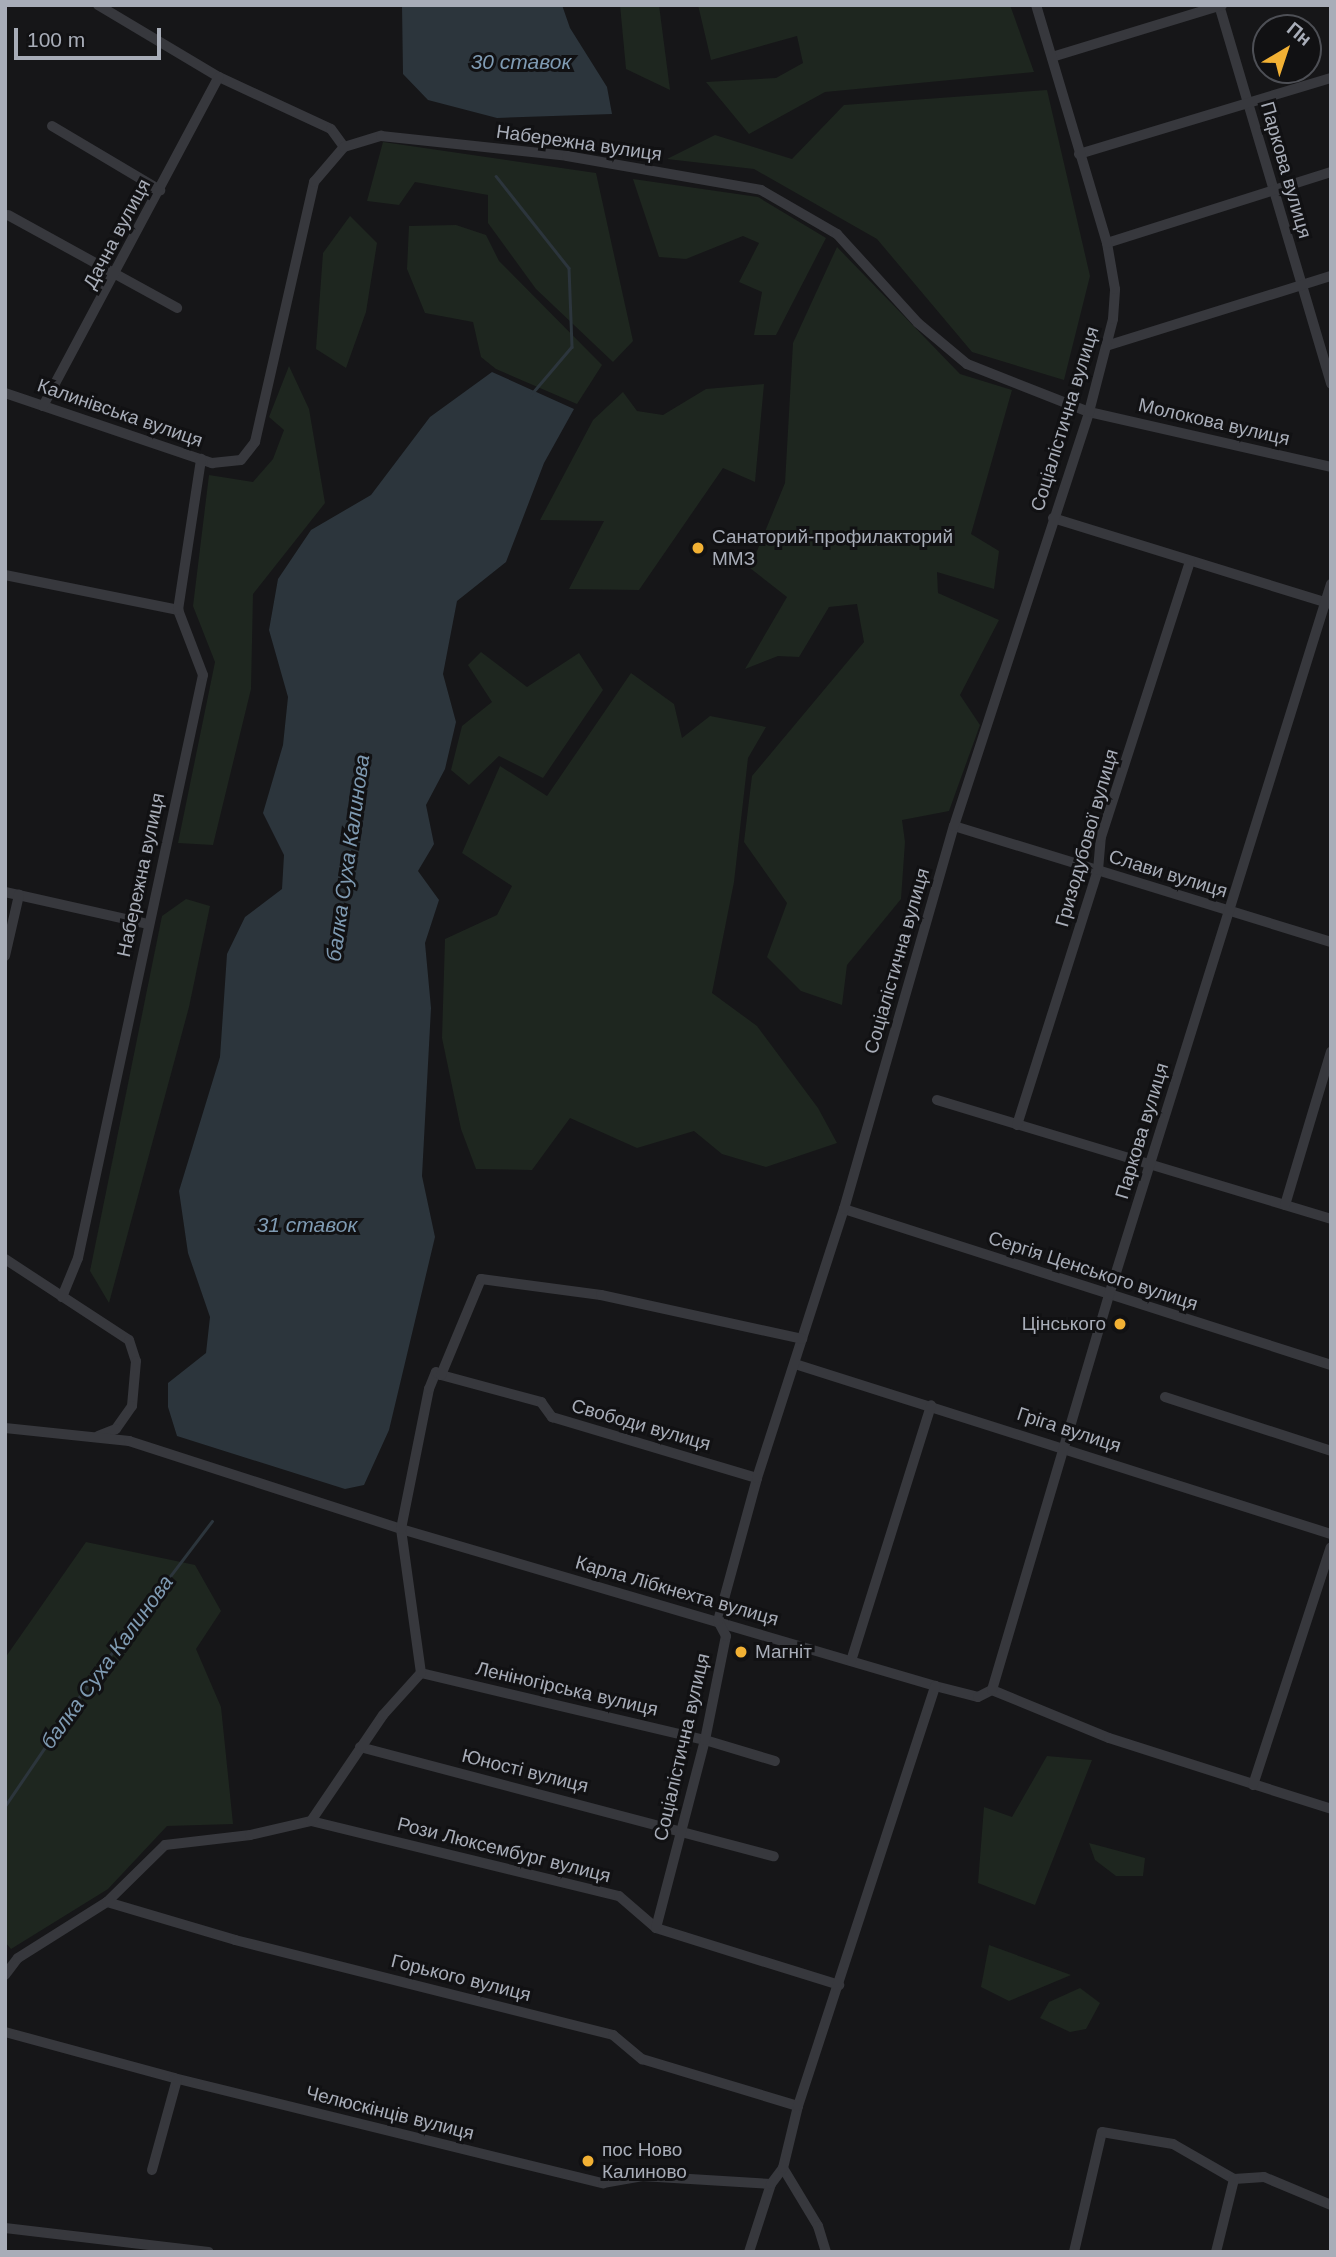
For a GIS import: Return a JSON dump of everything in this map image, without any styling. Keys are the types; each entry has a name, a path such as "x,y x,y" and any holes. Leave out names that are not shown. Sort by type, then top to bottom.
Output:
{"street":[{"path":"98,5 219,77 331,129 344,147"},
{"name":"Соціалістична вулиця","path":"656,1928 705,1740 726,1636 718,1621 757,1478 844,1209 954,826 1089,412 1106,346 1115,289 1107,243 1036,5"},
{"path":"1052,57 1220,6"},
{"name":"Паркова вулиця","path":"1220,6 1331,384"},
{"name":"Дачна вулиця","path":"43,406 219,77"},
{"path":"1079,154 1331,78"},
{"path":"52,126 160,190"},
{"name":"Набережна вулиця","path":"225,464 241,460 255,442 311,191 319,173 344,147 381,136 567,156 761,190 836,234 918,323 967,364 1089,412"},
{"path":"1107,243 1331,172"},
{"path":"8,215 177,308"},
{"path":"1106,346 1331,276"},
{"name":"Калинівська вулиця","path":"5,393 201,459 225,464"},
{"name":"Молокова вулиця","path":"1089,412 1331,467"},
{"name":"Набережна вулиця","path":"62,1297 78,1258 203,675 178,610 201,459"},
{"path":"1053,518 1328,603"},
{"name":"Гризодубової вулиця","path":"1017,1125 1098,870 1101,837 1190,561"},
{"path":"5,575 178,610"},
{"name":"Паркова вулиця","path":"992,1690 1066,1448 1109,1295 1228,910 1328,603 1331,584"},
{"name":"Слави вулиця","path":"954,826 1331,942"},
{"path":"5,892 148,924"},
{"path":"5,956 19,895"},
{"path":"1285,1205 1331,1052"},
{"path":"937,1100 1331,1219"},
{"name":"Сергія Ценського вулиця","path":"844,1209 1331,1365"},
{"path":"5,1258 62,1297 122,1332 135,1352 132,1406 116,1429 96,1437"},
{"path":"5,1975 18,1958 107,1902 164,1845 250,1835 311,1821 360,1747 421,1673 421,1647 406,1587 401,1529 429,1389 436,1372 441,1375 481,1279 601,1295 802,1339"},
{"name":"Гріга вулиця","path":"795,1364 1330,1530"},
{"name":"Свободи вулиця","path":"441,1375 541,1402 552,1417 757,1478"},
{"path":"1165,1397 1331,1451"},
{"path":"851,1661 931,1405"},
{"name":"Карла Лібкнехта вулиця","path":"5,1428 129,1441 401,1529 935,1686 978,1697 992,1690 1109,1738 1331,1810"},
{"path":"1253,1785 1331,1548"},
{"name":"Леніногірська вулиця","path":"421,1673 705,1740 775,1761"},
{"path":"749,2252 771,2184 783,2168 798,2105 935,1686"},
{"name":"Юності вулиця","path":"360,1747 682,1829 774,1857"},
{"name":"Рози Люксембург вулиця","path":"311,1821 619,1896 656,1928 839,1985"},
{"name":"Горького вулиця","path":"107,1902 235,1940 612,2035 642,2059 798,2105"},
{"name":"Челюскінців вулиця","path":"5,2032 177,2079 603,2183 641,2176 771,2184"},
{"path":"152,2170 177,2079"},
{"path":"1074,2252 1102,2132 1173,2144 1234,2179 1264,2176 1331,2205"},
{"path":"783,2168 818,2226 826,2252"},
{"path":"1216,2252 1234,2179"},
{"path":"5,2228 209,2252"}],"shaded area":[{"path":"620,5 659,5 670,90 626,69"},
{"path":"698,5 1010,5 1034,72 825,92 749,134 706,82 776,78 803,63 797,36 711,60"},
{"path":"1047,90 1090,276 1064,380 972,352 877,239 754,169 667,159 715,135 792,159 844,105"},
{"path":"383,142 596,173 633,341 613,362 536,289 488,223 488,195 415,182 399,205 367,201"},
{"path":"633,179 758,197 826,238 776,335 754,335 762,292 739,282 759,243 743,236 686,259 659,257"},
{"path":"350,216 377,243 366,312 346,368 316,349 323,253"},
{"path":"456,225 486,235 499,261 602,365 577,404 496,369 481,357 473,322 425,313 407,269 409,226"},
{"path":"837,247 960,374 1012,390 971,534 999,551 994,589 937,572 938,593 999,620 960,695 980,725 949,811 902,820 905,842 901,899 847,965 842,1005 801,991 767,957 787,903 744,842 752,776 864,642 857,604 829,607 799,657 778,656 745,669 787,597 750,568 785,483 793,343"},
{"path":"289,366 309,409 325,503 253,594 251,689 213,845 178,843 215,662 193,606 209,475 253,482 273,459 284,430 269,417"},
{"path":"764,384 755,482 723,468 639,590 569,589 604,521 540,520 593,420 623,392 637,411 663,415 706,389"},
{"path":"481,652 527,687 579,653 603,690 543,778 499,756 469,785 451,770 462,726 492,702 468,665"},
{"path":"631,673 674,704 682,738 710,716 766,727 748,758 734,882 712,993 757,1026 818,1108 837,1143 766,1167 722,1154 694,1131 637,1148 570,1118 532,1170 476,1169 461,1129 442,1038 445,939 497,915 512,886 462,853 500,766 547,796"},
{"path":"186,899 210,906 189,1007 109,1303 90,1271 162,916"},
{"path":"86,1542 195,1565 221,1611 196,1649 221,1707 233,1824 167,1826 108,1889 11,1949 5,1942 5,1658"},
{"path":"1047,1756 1092,1760 1035,1905 978,1883 984,1807 1012,1817"},
{"path":"1089,1843 1145,1858 1143,1876 1116,1876 1095,1860"},
{"path":"989,1945 1071,1975 1009,2001 981,1987"},
{"path":"1080,1988 1100,2003 1086,2029 1070,2032 1040,2018 1049,2002"}],"water":[{"name":"30 ставок","path":"402,5 562,5 570,28 607,87 612,114 497,118 428,100 403,74"},
{"name":"31 ставок","path":"492,372 574,409 544,463 506,562 457,601 443,674 456,722 445,769 426,805 434,844 418,871 439,900 425,943 431,1008 422,1176 435,1237 389,1430 364,1485 345,1489 177,1436 168,1407 168,1383 206,1353 210,1317 188,1253 179,1191 220,1057 227,954 245,917 282,889 284,855 263,813 283,745 288,697 269,630 278,579 311,530 371,495 430,417"}],"waterway":[{"name":"балка Суха Калинова","path":"496,176 569,268 572,347 532,394"},
{"name":"балка Суха Калинова","path":"5,1806 86,1687 212,1521"}],"place":[{"name":"Санаторий-профилакторий ММЗ","path":"698,548"},
{"name":"Цінського","path":"1120,1324"},
{"name":"Магніт","path":"741,1652"},
{"name":"пос Ново Калиново","path":"588,2161"}]}
